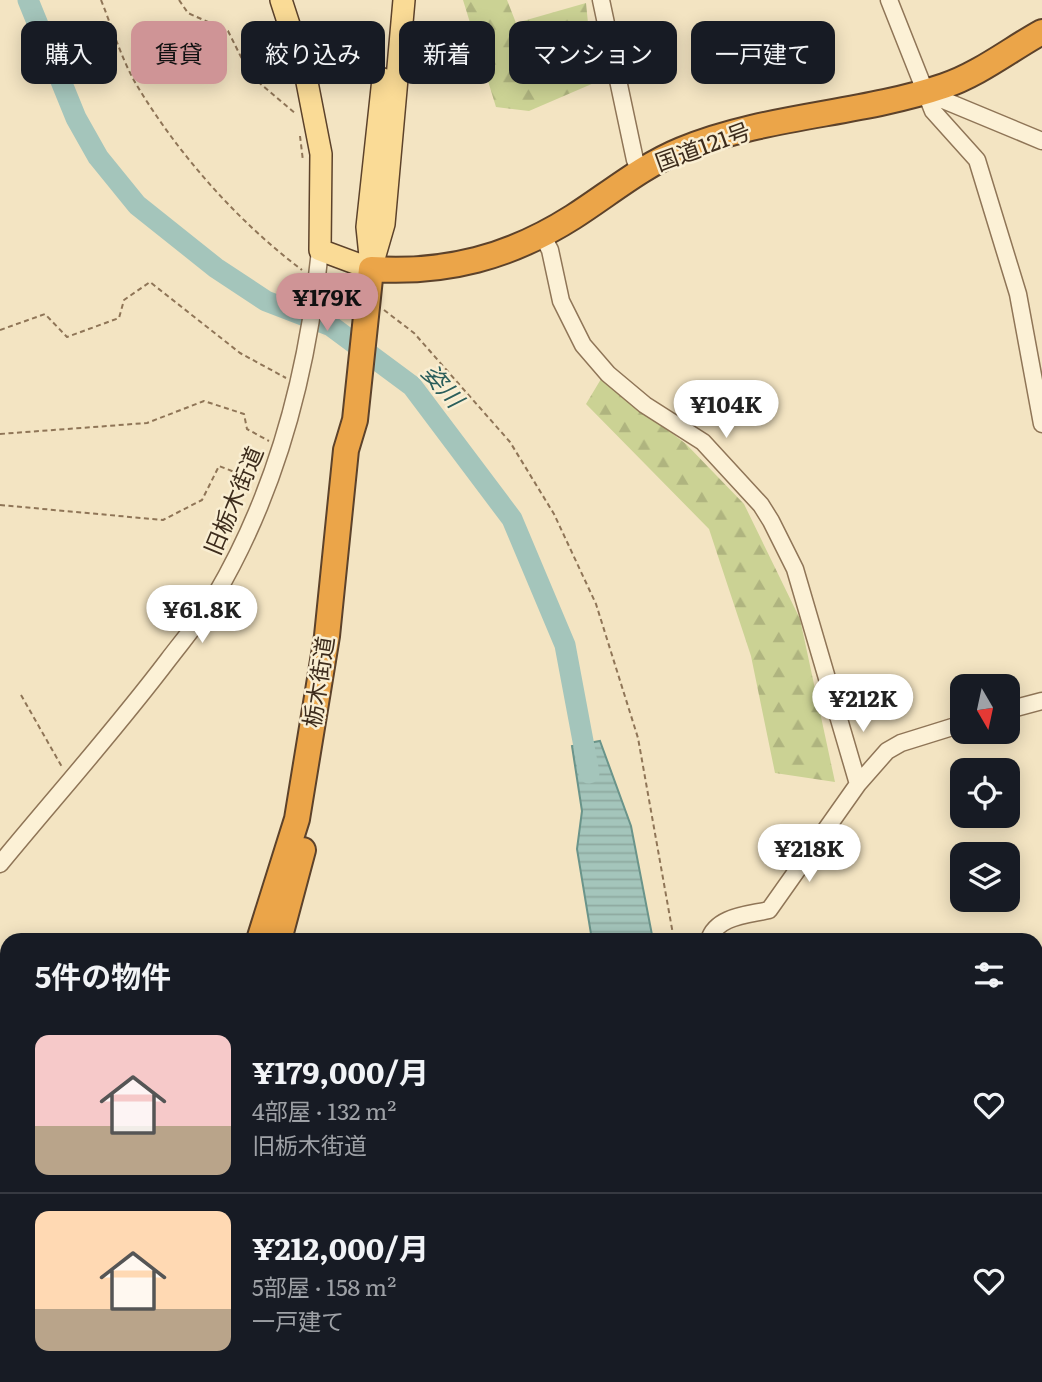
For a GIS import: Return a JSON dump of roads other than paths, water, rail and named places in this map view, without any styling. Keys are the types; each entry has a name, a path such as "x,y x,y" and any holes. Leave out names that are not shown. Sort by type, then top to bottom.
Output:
{"highway":[{"name":"国道121号","path":"371,269 436,270 498,256 542,234 644,169 680,150 720,136 948,85 1042,32"},
{"name":"栃木街道","path":"261,933 297,819 327,636 346,450 355,420 371,269"},
{"name":"栃木街道","path":"281,933 310,825 337,660 359,455 355,420"}],"main road":[{"path":"281,0 306,77 321,166 320,250 371,269"},
{"path":"371,269 367,227 391,0"},
{"path":"371,269 384,224 404,0"}],"street":[{"path":"601,0 635,160 644,169"},
{"path":"889,0 933,111 976,160 1018,293 1041,419"},
{"path":"924,92 1042,141"},
{"path":"542,234 550,250 561,302 583,345 608,374 645,405 703,442 761,505 771,522 795,569 858,784"},
{"name":"旧栃木街道","path":"0,864 148,686 214,598 269,485 284,441 301,378 320,250"},
{"path":"1020,707 1042,701"},
{"path":"711,933 731,918 769,910 858,784 887,751 901,743 950,728"}],"water":[{"path":"600,741 631,826 652,933 591,933 577,849 582,811 572,746"}],"waterway":[{"name":"姿川","path":"28,0 76,118 98,157 137,205 216,268 266,301 331,326 412,386 512,519 565,645 589,773"}]}
